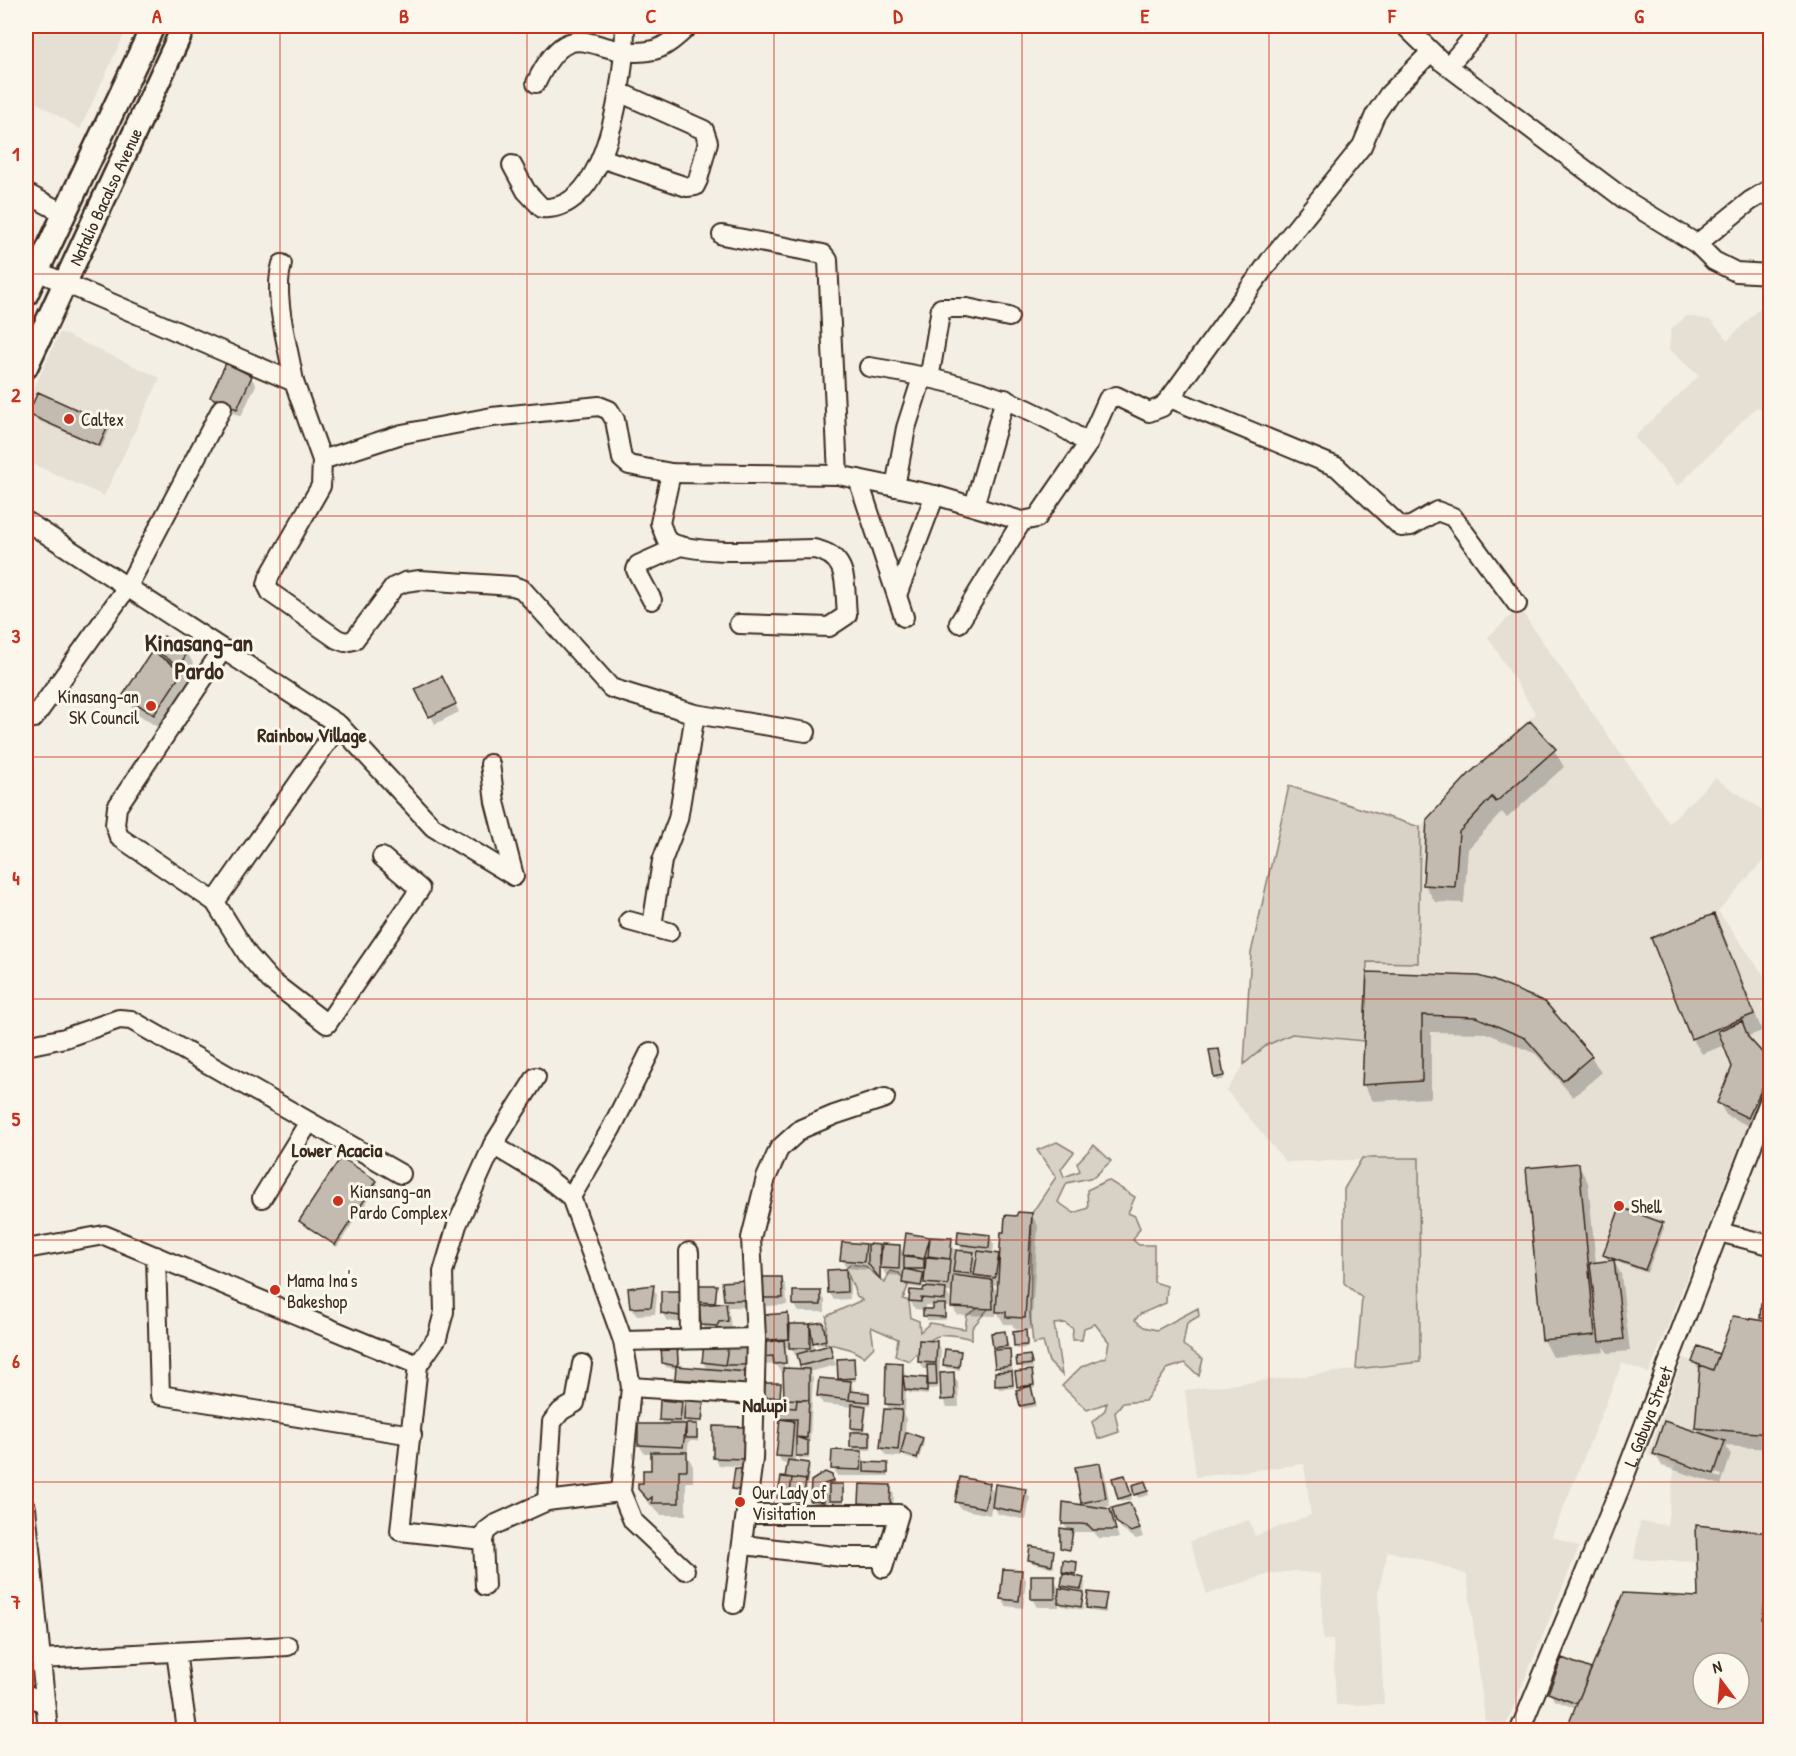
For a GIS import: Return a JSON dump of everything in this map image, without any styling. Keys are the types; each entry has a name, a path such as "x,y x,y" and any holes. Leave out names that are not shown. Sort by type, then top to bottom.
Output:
{"main road":[{"name":"Natalio Bacalso Avenue","path":"26,295 153,26"},
{"name":"Natalio Bacalso Avenue","path":"26,367 183,26"}],"street":[{"path":"512,165 526,191 542,208 553,209 586,189 601,158 618,92 625,52 625,26"},
{"path":"536,83 553,52 563,43 590,42 625,52 656,49 688,26"},
{"path":"1405,26 1448,66 1627,201 1697,244 1714,261 1736,272 1770,274"},
{"path":"1448,66 1483,26"},
{"path":"322,460 402,434 492,417 599,406 609,410 615,420 622,459 629,465 671,473 838,476 935,495 1022,521 1037,518 1088,444 1108,399 1116,396 1149,412 1162,407 1170,398 1271,259 1362,146 1375,115 1389,94 1431,51"},
{"path":"601,158 687,187 694,186 698,180 708,142 704,129 618,92"},
{"path":"1697,244 1750,201 1770,189"},
{"path":"26,193 65,214"},
{"path":"722,235 823,254 828,260 838,476"},
{"path":"282,264 278,276 280,298 294,382 322,460 321,486 269,577 267,585 271,593 337,639 345,642 354,640 394,587 405,582 420,580 513,586 531,597 611,688 694,714 806,732"},
{"path":"37,271 294,382"},
{"path":"895,488 899,453 913,402 933,360 942,308 967,308 1009,317"},
{"path":"869,367 927,376 1005,399 1048,418 1088,444"},
{"path":"1170,398 1337,467 1401,527 1410,526 1437,511 1453,517 1517,604"},
{"path":"974,506 1005,399"},
{"path":"34,718 128,586 222,408"},
{"path":"671,473 660,522 667,542 678,547 814,549 831,552 842,565 847,615 837,623 830,627 739,624"},
{"path":"858,479 904,617"},
{"path":"897,595 935,495"},
{"path":"26,521 339,725 433,827 514,876 495,802 490,764"},
{"path":"959,623 1022,521"},
{"path":"652,600 636,570 638,565 678,547"},
{"path":"223,649 117,807 115,825 119,837 215,902 248,955 270,980 327,1024 420,889 382,857"},
{"path":"629,921 661,929 662,861 678,819 694,714"},
{"path":"215,902 339,725"},
{"path":"26,1046 65,1038 119,1019 132,1020 401,1174"},
{"path":"571,1197 611,1129 650,1052"},
{"path":"483,1540 400,1531 418,1365 437,1338 444,1312 443,1272 457,1225 493,1145 536,1077"},
{"path":"735,1604 753,1459 756,1338 752,1238 772,1160 784,1143 801,1129 885,1098"},
{"name":"L. Gabuya Street","path":"1520,1731 1620,1488 1770,1099"},
{"path":"262,1198 309,1122"},
{"path":"493,1145 543,1175 571,1197 623,1341 631,1387 621,1492 633,1521 685,1570"},
{"path":"1719,1232 1770,1245"},
{"path":"26,1249 104,1235 418,1365"},
{"path":"690,1251 690,1339"},
{"path":"156,1256 160,1395 412,1435"},
{"path":"623,1341 756,1338"},
{"path":"547,1501 551,1429 555,1417 575,1403 582,1364"},
{"path":"631,1387 755,1395"},
{"path":"484,1586 483,1540 486,1531 494,1525 547,1501 621,1492"},
{"path":"26,1508 48,1731"},
{"path":"744,1545 884,1562 898,1514 747,1514"},
{"path":"40,1659 288,1646"},
{"path":"176,1652 187,1731"},
{"path":"26,1694 45,1704"}],"shaded area":[{"path":"26,26 128,26 80,129 26,96"},
{"path":"1763,285 1770,286 1770,414 1756,407 1678,486 1634,437 1699,376 1669,349 1671,329 1687,316 1710,320 1728,340 1760,308"},
{"path":"60,332 160,378 104,496 26,461 26,406"},
{"path":"1519,608 1669,823 1715,778 1770,815 1770,853 1718,911 1770,984 1761,1008 1770,1011 1770,1069 1649,1373 1622,1363 1552,1536 1579,1547 1505,1727 1485,1720 1467,1575 1428,1561 1388,1551 1378,1592 1384,1704 1336,1705 1333,1640 1323,1640 1321,1574 1294,1571 1269,1574 1207,1594 1190,1541 1249,1520 1255,1536 1311,1515 1304,1464 1196,1477 1185,1390 1420,1362 1418,1158 1286,1162 1227,1091 1244,1064 1268,1045 1292,1034 1363,1041 1367,962 1418,963 1420,827 1467,774 1536,714 1488,637"},
{"path":"1289,786 1420,827 1418,963 1367,962 1364,1041 1292,1034 1267,1045 1244,1064 1251,953"},
{"path":"1057,1142 1074,1152 1061,1169 1064,1177 1080,1171 1077,1163 1094,1145 1111,1161 1094,1177 1067,1183 1058,1202 1074,1213 1088,1208 1087,1190 1108,1180 1135,1197 1128,1213 1135,1216 1140,1228 1133,1240 1139,1245 1154,1245 1154,1282 1167,1286 1166,1303 1140,1314 1135,1320 1144,1327 1157,1330 1198,1308 1199,1316 1187,1323 1183,1345 1203,1359 1199,1376 1185,1363 1167,1369 1145,1401 1122,1403 1115,1413 1119,1432 1098,1439 1092,1422 1105,1410 1107,1403 1087,1410 1062,1386 1081,1367 1106,1357 1109,1342 1095,1324 1084,1328 1082,1340 1072,1340 1073,1329 1065,1323 1054,1324 1062,1375 1049,1362 1043,1342 1033,1344 1030,1315 1032,1213 1056,1177 1037,1150"},
{"path":"1362,1158 1419,1158 1420,1362 1356,1369 1362,1298 1344,1283 1344,1189"},
{"path":"850,1264 865,1266 885,1283 890,1271 899,1273 908,1286 903,1299 909,1301 911,1318 919,1321 920,1332 930,1323 965,1329 967,1315 982,1306 988,1309 972,1328 972,1339 950,1335 936,1336 910,1361 895,1356 898,1339 871,1327 874,1347 864,1357 850,1349 825,1343 827,1316 862,1300 857,1296 846,1269"},
{"path":"1733,1316 1770,1322 1768,1532 1770,1533 1770,1576 1763,1619 1770,1622 1770,1730 1566,1730 1623,1593 1698,1596 1697,1562 1634,1559 1640,1522 1667,1525 1675,1465 1648,1455 1683,1358 1713,1370"}],"building":[{"path":"226,363 252,376 237,409 210,397"},
{"name":"Caltex","path":"38,392 109,424 99,446 28,414"},
{"path":"164,636 188,652 179,666 155,650"},
{"path":"152,651 183,671 154,715 123,695"},
{"path":"442,676 456,704 429,717 415,689"},
{"path":"1530,721 1556,749 1496,802 1492,797 1459,832 1455,887 1423,885 1427,819 1470,773"},
{"path":"1714,914 1754,1014 1691,1039 1651,938"},
{"path":"1367,972 1478,976 1492,980 1545,1002 1592,1056 1563,1081 1525,1038 1476,1017 1422,1015 1422,1081 1362,1085"},
{"path":"1742,1021 1748,1037 1770,1061 1770,1071 1748,1118 1717,1103 1732,1067 1718,1031"},
{"path":"1219,1049 1224,1076 1214,1078 1209,1050"},
{"name":"Kiansang-an Pardo Complex","path":"341,1157 377,1181 335,1245 299,1221"},
{"path":"1579,1163 1595,1335 1542,1340 1526,1168"},
{"path":"1620,1207 1663,1223 1645,1270 1603,1255"},
{"path":"1018,1212 1032,1213 1025,1318 1006,1317 1006,1312 996,1312 1001,1232 1004,1232 1005,1215 1016,1216"},
{"path":"958,1231 990,1235 989,1248 957,1244"},
{"path":"906,1233 930,1237 924,1259 903,1255"},
{"path":"930,1237 952,1238 950,1259 928,1256"},
{"path":"842,1242 866,1244 864,1262 840,1260"},
{"path":"868,1244 880,1245 880,1279 868,1264"},
{"path":"882,1244 900,1245 899,1269 880,1268"},
{"path":"956,1250 974,1252 971,1274 953,1272"},
{"path":"978,1251 999,1254 995,1278 974,1275"},
{"path":"904,1257 924,1259 924,1269 904,1269"},
{"path":"926,1257 950,1259 948,1285 924,1283"},
{"path":"1614,1260 1624,1339 1599,1342 1590,1263"},
{"path":"846,1269 847,1292 828,1293 827,1270"},
{"path":"904,1269 924,1273 921,1286 902,1283"},
{"path":"953,1275 992,1280 993,1309 951,1307"},
{"path":"759,1277 782,1277 783,1298 760,1298"},
{"path":"748,1280 749,1300 724,1300 722,1282"},
{"path":"654,1285 651,1307 630,1308 628,1288"},
{"path":"699,1285 717,1285 715,1303 698,1302"},
{"path":"924,1287 946,1289 945,1300 921,1298 921,1302 909,1301 910,1290 923,1291"},
{"path":"661,1291 686,1291 687,1317 661,1313"},
{"path":"793,1291 821,1291 821,1305 793,1305"},
{"path":"726,1303 728,1321 719,1322 717,1326 701,1325 699,1305"},
{"path":"1761,1303 1770,1303 1770,1319 1760,1318"},
{"path":"933,1304 945,1304 945,1317 923,1316 923,1309 933,1309"},
{"path":"788,1313 789,1339 765,1340 764,1315"},
{"path":"1733,1316 1770,1322 1770,1434 1695,1428 1700,1365 1713,1370"},
{"path":"823,1322 826,1340 813,1343 810,1324"},
{"path":"790,1324 810,1324 810,1348 789,1348"},
{"path":"1026,1330 1027,1345 1014,1346 1013,1332"},
{"path":"1005,1331 1007,1346 993,1348 991,1333"},
{"path":"784,1340 786,1363 774,1364 773,1356 761,1357 759,1343"},
{"path":"919,1340 937,1341 936,1363 918,1362"},
{"path":"677,1343 678,1363 676,1366 662,1363 661,1344"},
{"path":"704,1344 728,1347 725,1365 702,1362"},
{"path":"830,1345 833,1357 800,1366 797,1354"},
{"path":"1698,1346 1719,1354 1713,1370 1692,1362"},
{"path":"728,1347 751,1347 751,1365 725,1365"},
{"path":"945,1349 961,1351 959,1367 943,1365"},
{"path":"1010,1349 1011,1366 995,1368 993,1350"},
{"path":"1030,1355 1032,1364 1017,1366 1016,1357"},
{"path":"854,1358 855,1378 838,1379 837,1359"},
{"path":"886,1362 903,1363 902,1405 885,1404"},
{"path":"927,1365 936,1365 937,1385 928,1385"},
{"path":"676,1366 747,1372 745,1391 716,1389 715,1382 675,1379"},
{"path":"783,1368 809,1369 809,1400 784,1399"},
{"path":"1032,1370 1034,1385 1017,1387 1015,1372"},
{"path":"1012,1371 1013,1385 995,1386 995,1372"},
{"path":"954,1372 955,1399 941,1400 940,1373"},
{"path":"903,1376 927,1378 927,1392 905,1390"},
{"path":"819,1378 851,1381 849,1400 817,1396"},
{"path":"762,1383 781,1383 780,1397 762,1397"},
{"path":"1031,1386 1035,1403 1020,1406 1016,1390"},
{"path":"850,1391 869,1393 869,1402 849,1400"},
{"path":"660,1400 682,1402 680,1421 659,1420"},
{"path":"685,1400 704,1400 702,1421 684,1420"},
{"path":"797,1400 809,1400 807,1438 796,1437 797,1419 780,1419 781,1407 796,1408"},
{"path":"852,1404 866,1406 863,1429 851,1428"},
{"path":"884,1409 902,1410 898,1450 880,1448"},
{"path":"780,1419 794,1421 791,1457 776,1456"},
{"path":"1664,1421 1725,1441 1714,1474 1653,1454"},
{"path":"638,1424 686,1424 683,1447 638,1445"},
{"path":"686,1424 697,1424 697,1438 686,1438"},
{"path":"713,1426 746,1427 745,1459 713,1458"},
{"path":"850,1432 870,1432 870,1447 850,1447"},
{"path":"906,1432 923,1438 917,1458 901,1453"},
{"path":"796,1437 808,1441 808,1456 796,1456"},
{"path":"832,1450 862,1451 861,1470 831,1469"},
{"path":"651,1452 687,1452 687,1470 679,1470 679,1503 652,1503 652,1497 648,1500 638,1489 638,1483 643,1483 643,1470 651,1470"},
{"path":"788,1460 809,1463 806,1480 785,1477"},
{"path":"864,1462 888,1463 888,1473 864,1472"},
{"path":"1100,1463 1106,1498 1081,1503 1075,1467"},
{"path":"735,1468 748,1470 745,1491 732,1489"},
{"path":"825,1472 832,1475 833,1481 824,1484 824,1502 810,1501 811,1481"},
{"path":"1125,1475 1131,1495 1118,1499 1112,1478"},
{"path":"781,1477 792,1478 789,1500 777,1498"},
{"path":"960,1477 990,1483 985,1508 955,1502"},
{"path":"792,1478 806,1480 803,1502 789,1500"},
{"path":"1145,1481 1148,1491 1134,1495 1132,1485"},
{"path":"829,1484 843,1484 843,1501 829,1501"},
{"path":"860,1484 891,1485 890,1505 859,1503"},
{"path":"995,1484 1026,1489 1022,1513 992,1507"},
{"path":"1063,1502 1110,1509 1116,1530 1093,1530 1088,1525 1062,1524"},
{"path":"1130,1503 1140,1529 1131,1532 1116,1522 1112,1508"},
{"path":"1696,1525 1770,1533 1770,1576 1762,1619 1770,1622 1770,1730 1566,1730 1623,1593 1698,1597"},
{"path":"1060,1528 1073,1530 1070,1550 1060,1548"},
{"path":"1030,1546 1054,1550 1052,1565 1028,1560"},
{"path":"1063,1560 1077,1562 1076,1574 1062,1572"},
{"path":"1003,1569 1022,1570 1019,1601 1000,1599"},
{"path":"1063,1573 1084,1578 1081,1589 1061,1586"},
{"path":"1031,1575 1055,1575 1055,1599 1031,1599"},
{"path":"1059,1588 1084,1592 1081,1607 1058,1603"},
{"path":"1088,1592 1107,1594 1104,1610 1086,1608"},
{"path":"1562,1658 1591,1669 1577,1704 1548,1693"}],"place":[{"name":"Caltex","path":"69,419"},
{"name":"Kinasang-an SK Council","path":"151,706"},
{"name":"Kiansang-an Pardo Complex","path":"338,1201"},
{"name":"Shell","path":"1619,1206"},
{"name":"Mama Ina's Bakeshop","path":"275,1290"},
{"name":"Our Lady of Visitation","path":"740,1502"}],"district":[{"name":"Kinasang-an Pardo","path":"199,656"},
{"name":"Rainbow Village","path":"312,734"},
{"name":"Lower Acacia","path":"337,1149"},
{"name":"Nalupi","path":"765,1404"}]}
